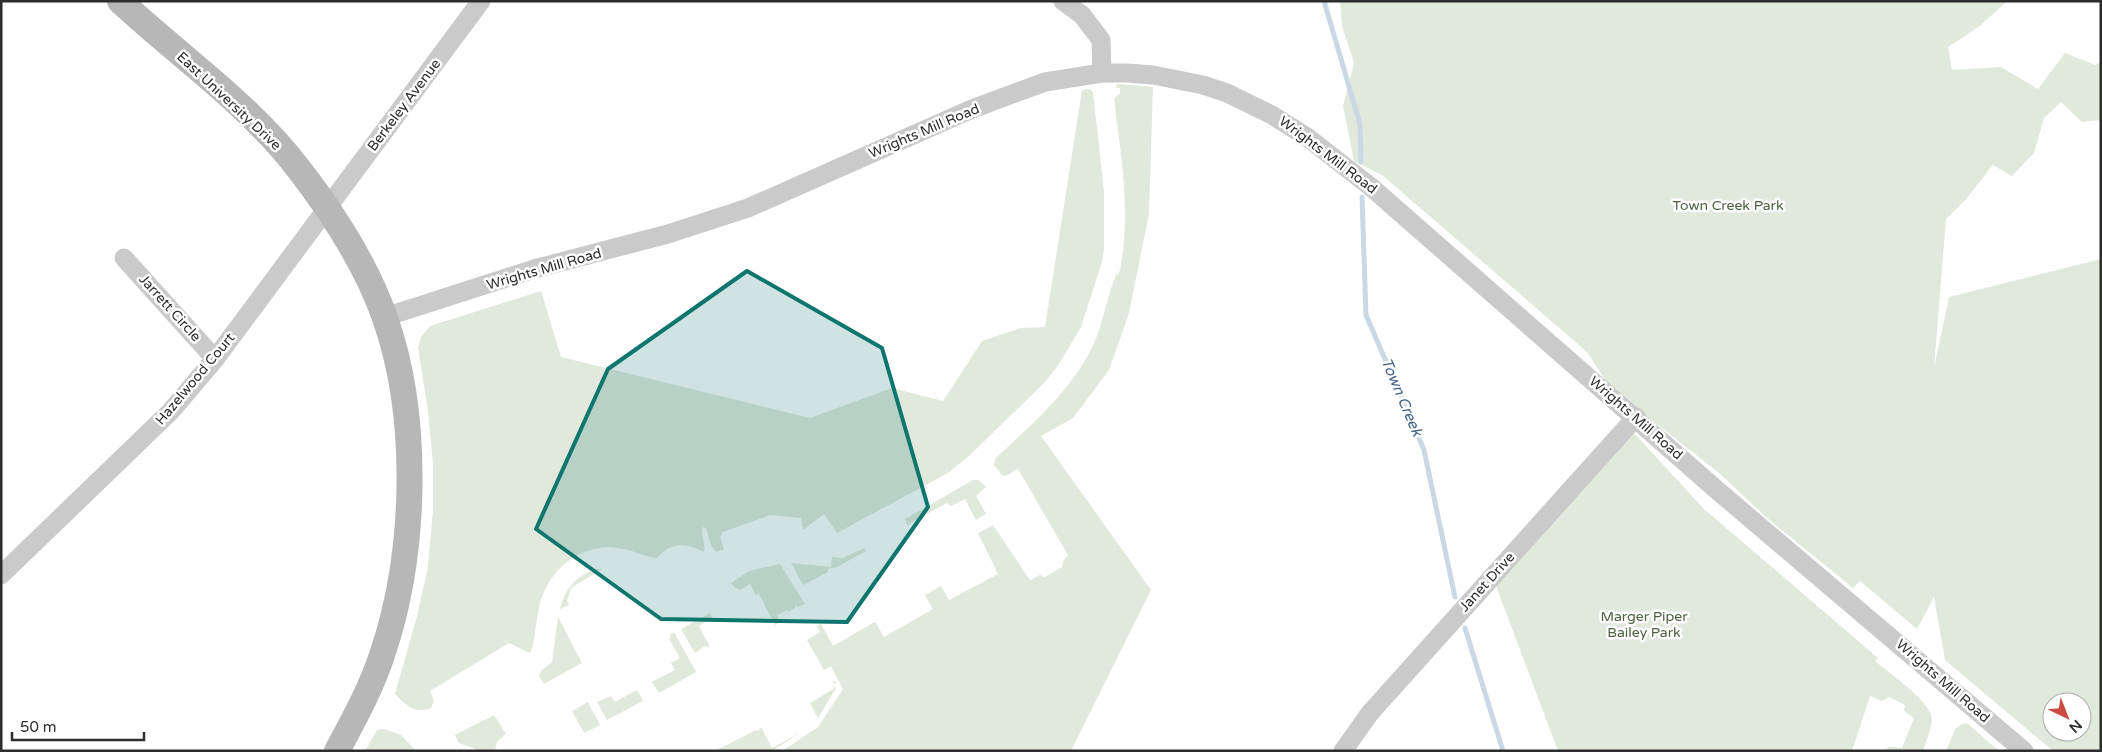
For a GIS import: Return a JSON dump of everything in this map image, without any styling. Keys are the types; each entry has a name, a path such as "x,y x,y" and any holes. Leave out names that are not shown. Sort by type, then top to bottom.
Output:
{"main road":[{"name":"East University Drive","path":"120,1 260,126 297,166 358,261 385,317 400,383 406,426 409,496 405,556 396,611 383,654 368,693 337,751"}],"street":[{"name":"Berkeley Avenue","path":"326,209 481,1"},
{"path":"1063,1 1082,15 1101,40 1102,73"},
{"name":"Wrights Mill Road","path":"385,317 534,269 668,234 748,208 972,109 1046,82 1102,73 1153,75 1203,85 1250,103 1286,124 1371,187 1718,491 2024,751"},
{"name":"Hazelwood Court","path":"3,569 171,411 215,359 326,209"},
{"name":"Jarrett Circle","path":"124,258 215,359"},
{"name":"Janet Drive","path":"1343,751 1376,706 1636,418"}],"highlighted area":[{"path":"747,271 882,348 928,507 847,622 661,619 536,529 608,369"}],"green space":[{"name":"Town Creek Park","path":"1340,1 2007,1 1980,26 1948,47 1952,70 2001,67 2038,89 2065,53 2095,65 2101,62 2101,120 2082,122 2061,102 2044,118 2034,153 2012,176 1993,165 1966,199 1946,219 1934,368 1949,297 2101,259 2101,751 2053,751 2042,742 2092,742 2092,692 2042,692 2042,742 1945,660 1934,597 1917,629 1860,581 1853,588 1767,518 1719,473 1610,387 1587,352 1382,175 1354,161 1343,106 1354,63 1342,26"},
{"path":"1118,84 1153,87 1149,214 1129,313 1109,370 1073,418 1041,436 1151,590 1071,751 782,751 818,727 843,689 831,666 824,670 807,640 820,632 817,626 821,624 833,646 875,622 884,637 933,609 925,595 941,586 949,600 998,574 978,533 993,525 1030,580 1040,575 1045,577 1062,567 1063,561 1068,555 1018,469 1006,476 1002,475 994,465 995,459 1054,402 1079,369 1090,352 1098,333 1113,282 1116,275 1119,274 1125,230 1125,208 1114,98 1120,93 1120,88 1115,87"},
{"path":"1090,89 1093,92 1104,191 1104,249 1102,262 1081,327 1057,367 1044,383 970,455 948,473 837,533 824,514 803,530 801,518 770,515 723,532 720,537 724,549 716,552 711,545 706,528 703,527 704,552 685,545 679,545 662,552 657,558 608,547 581,553 569,560 559,570 543,594 530,653 509,643 430,691 434,701 431,708 425,710 411,708 395,694 417,616 428,567 433,510 433,463 428,411 418,348 421,337 430,326 541,291 561,357 810,418 892,388 943,401 982,341 1021,328 1045,327 1082,90"},
{"name":"Marger Piper Bailey Park","path":"1633,432 1704,509 1878,658 1875,661 1918,697 1930,713 1932,720 1923,751 1885,751 1889,747 1902,748 1914,718 1904,711 1905,705 1889,697 1882,701 1870,696 1852,751 1558,751 1496,586"},
{"path":"973,480 978,480 986,487 976,496 986,514 976,520 965,499 951,506 947,503 907,525 905,519"},
{"path":"864,548 866,551 837,567 828,569 828,572 803,585 791,563 831,567 832,557 843,558"},
{"path":"780,564 805,604 798,607 796,605 795,608 788,612 787,610 778,615 779,623 775,625 759,594 756,595 750,584 740,590 731,583 749,571"},
{"path":"595,569 602,569 571,588 567,601 569,605 560,609 564,596 572,584"},
{"path":"710,613 712,618 699,626 710,647 705,646 695,653 681,629"},
{"path":"558,617 582,663 544,684 539,676 541,671 552,662"},
{"path":"674,632 696,672 659,693 652,682 675,670 671,663 680,658 669,639 671,638 670,635"},
{"path":"833,681 836,682 834,684 836,688 818,718 810,703 835,688"},
{"path":"637,690 643,701 607,720 597,702 611,696 615,702"},
{"path":"588,702 600,725 584,733 572,711"},
{"path":"494,715 506,734 497,742 495,751 480,751 459,743 455,735"},
{"path":"1964,723 1968,724 1999,751 1946,751 1955,729"},
{"path":"761,727 772,748 801,732 772,751 715,751 756,730 758,731"},
{"path":"384,729 401,735 416,751 365,751 377,730"}],"waterway":[{"name":"Town Creek","path":"1324,1 1360,124 1361,162"},
{"name":"Town Creek","path":"1362,197 1366,315 1424,450 1455,597"},
{"name":"Town Creek","path":"1465,628 1503,751"}]}
